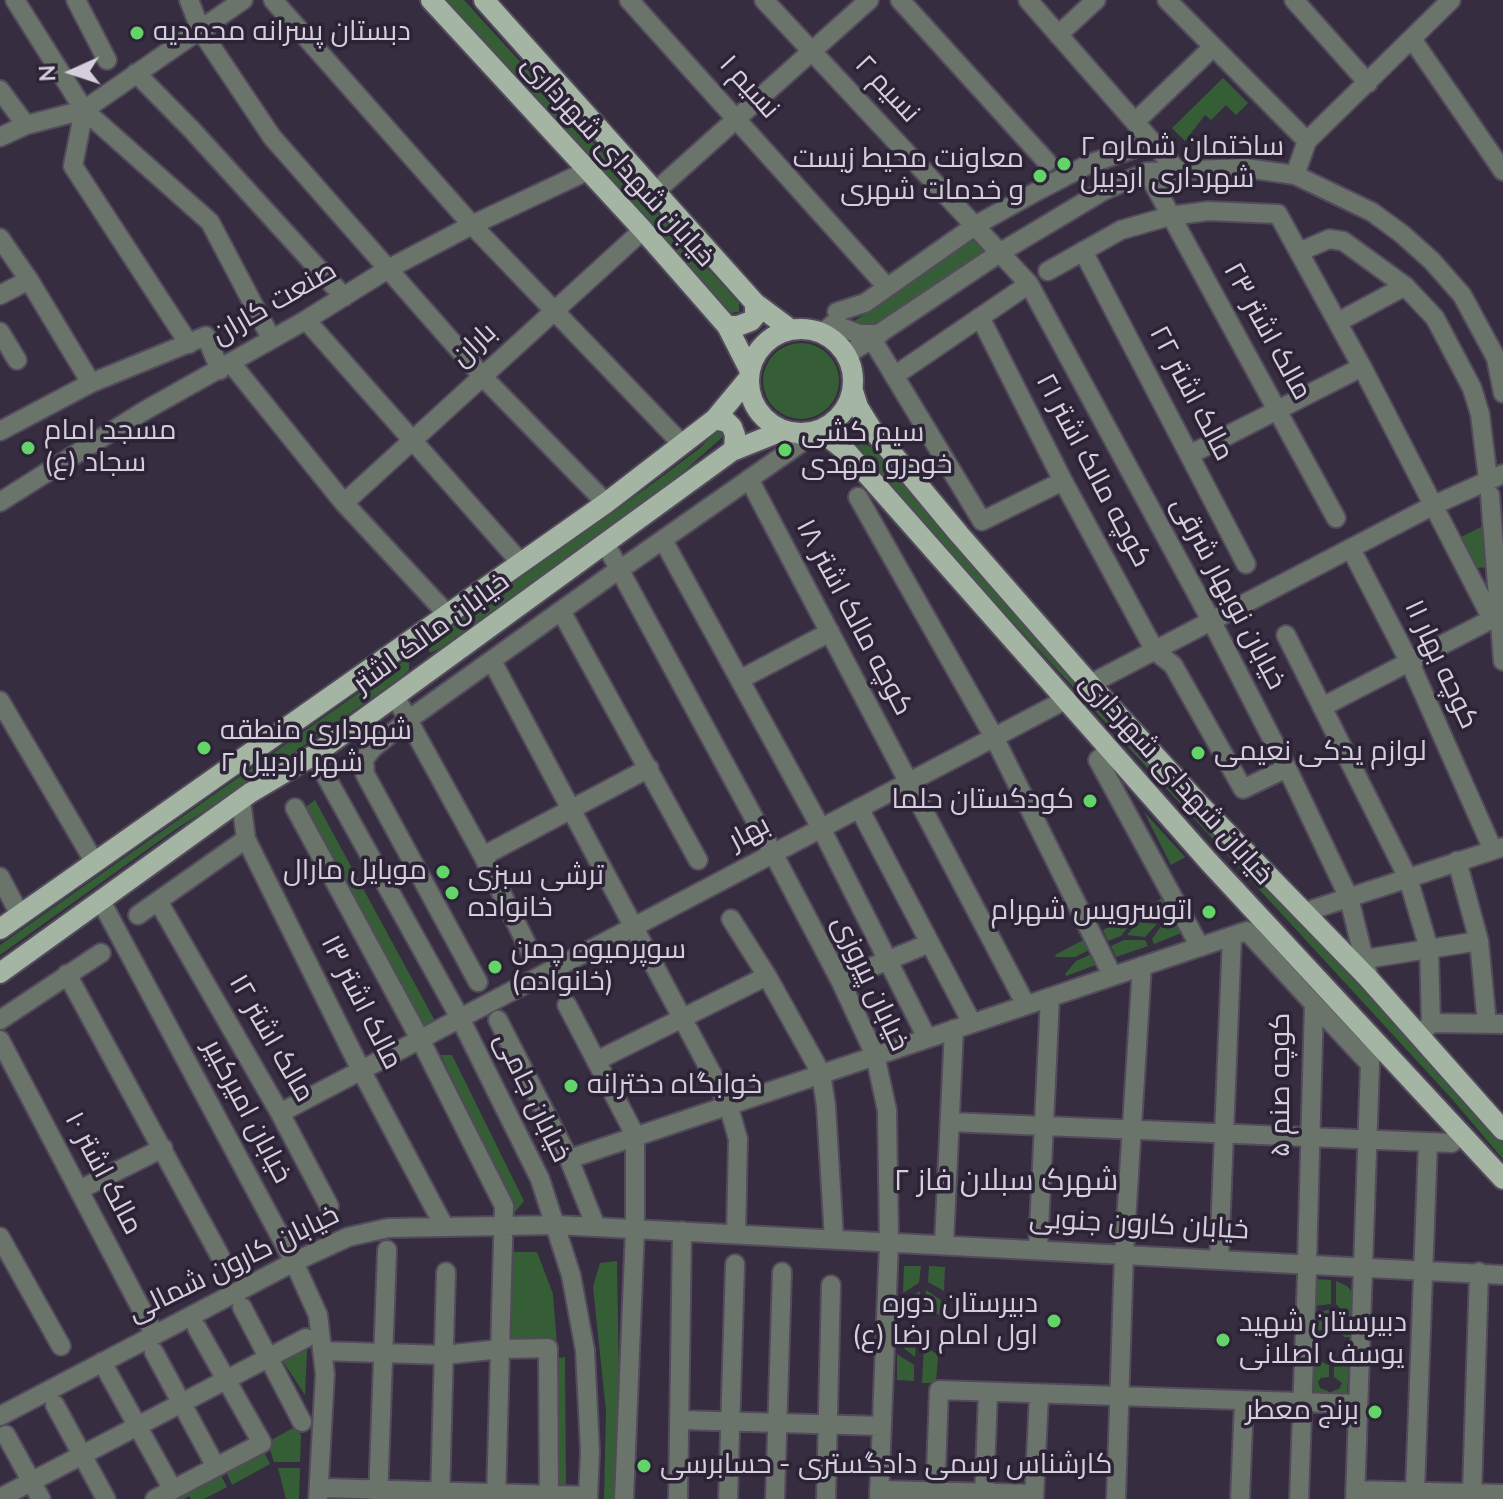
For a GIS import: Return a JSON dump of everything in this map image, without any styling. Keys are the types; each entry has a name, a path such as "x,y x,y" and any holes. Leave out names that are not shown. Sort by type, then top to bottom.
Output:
{"main road":[{"name":"خیابان شهدای شهرداری","path":"431,0 727,326 749,374"},
{"name":"خیابان شهدای شهرداری","path":"484,0 755,303 790,329"},
{"path":"727,326 751,321 755,316 755,303"},
{"path":"790,329 823,333 847,355 853,372 853,391 846,408 834,422 819,431 794,437 767,421 755,407 749,392 753,359 762,345 790,329"},
{"name":"خیابان مالک اشتر","path":"0,929 606,503 715,419 749,374"},
{"name":"خیابان شهدای شهرداری","path":"853,391 858,407 871,428 1090,684 1202,807 1426,1029 1503,1130"},
{"path":"715,419 732,427 734,449"},
{"path":"848,453 851,433 871,428"},
{"name":"خیابان شهدای شهرداری","path":"794,437 828,437 848,453 1209,862 1503,1179"},
{"name":"خیابان مالک اشتر","path":"0,973 241,800 314,755 734,449 794,437"},
{"path":"404,644 425,674"}],"street":[{"path":"15,0 84,110 210,222 271,338"},
{"path":"76,0 107,60"},
{"path":"189,0 201,31 272,137 483,377 606,503"},
{"path":"0,137 26,125 84,110 243,0"},
{"path":"273,0 472,225 682,444"},
{"name":"نسیم ۱","path":"629,0 887,287"},
{"name":"نسیم ۲","path":"764,0 1001,252"},
{"path":"657,190 869,0"},
{"path":"900,0 1082,204"},
{"path":"1028,0 1176,169"},
{"path":"1058,35 1096,0"},
{"path":"1167,0 1307,141"},
{"path":"1294,0 1368,83"},
{"path":"1295,175 1307,141 1451,0"},
{"path":"1412,39 1503,171"},
{"path":"1135,122 1213,47"},
{"path":"136,73 344,297"},
{"path":"0,90 26,125"},
{"path":"84,110 73,166 189,344"},
{"path":"837,312 865,303 976,225 1051,167 1153,142"},
{"path":"847,355 1001,252 1103,191 1147,172 1245,168 1295,175 1372,212 1432,261 1462,295 1496,358 1503,393"},
{"name":"صنعت کاران","path":"0,502 144,411 306,320 388,269 587,171"},
{"name":"مالک اشتر ۲۳","path":"1147,172 1336,518"},
{"path":"1048,271 1121,230 1170,216 1208,211 1278,214 1498,618"},
{"name":"باران","path":"344,503 643,230"},
{"path":"0,238 91,383"},
{"path":"1299,252 1329,239 1337,239 1405,286 1435,318 1472,388 1494,483 1498,618 1503,661"},
{"name":"مالک اشتر ۲۲","path":"1083,251 1246,564"},
{"name":"خیابان نوبهار شرقی","path":"1001,252 1029,284 1212,622 1287,768 1349,898 1367,969"},
{"path":"0,295 29,280"},
{"path":"894,376 1029,284"},
{"path":"1338,322 1405,286"},
{"name":"کوچه مالک اشتر ۲۱","path":"980,317 1063,481 1155,651 1173,665 1243,789 1287,768"},
{"path":"306,320 521,563"},
{"path":"823,333 833,324 859,334 876,336"},
{"path":"0,332 17,360"},
{"path":"0,431 91,383 206,336 225,367 344,503 447,614"},
{"path":"876,336 894,376 982,521 1063,481"},
{"path":"1191,454 1362,367"},
{"path":"478,982 365,774 364,759 408,720 749,479 794,437"},
{"name":"کوچه مالک اشتر ۱۸","path":"749,479 1026,1005"},
{"path":"1090,684 1434,505 1494,483"},
{"path":"858,497 994,737 1112,975"},
{"path":"663,540 821,828 927,1038"},
{"name":"خیابان پیروزی","path":"605,543 623,567 840,980 875,1055 887,1110 889,1242 879,1494"},
{"name":"کوچه بهار ۱۱","path":"1351,549 1410,663 1498,848"},
{"path":"561,611 698,860"},
{"path":"1322,707 1498,618"},
{"path":"741,679 830,632"},
{"path":"1286,635 1408,878 1429,949 1426,1029 1495,1024 1479,941 1457,861"},
{"path":"492,661 728,1104 738,1139 736,1234"},
{"path":"395,696 483,856 530,951"},
{"name":"بهار","path":"280,1113 1065,700"},
{"path":"0,701 95,863"},
{"path":"1110,750 1098,760 1200,947"},
{"name":"خیابان جامی","path":"314,755 460,1018 540,1179 557,1225 571,1275 585,1350 590,1451 588,1498"},
{"path":"483,856 649,768"},
{"name":"مالک اشتر ۱۳","path":"241,800 246,839 361,1070 444,1226"},
{"path":"295,808 420,1039 504,1206 496,1496"},
{"path":"859,808 972,1023"},
{"path":"138,915 246,839"},
{"path":"1305,912 1498,848"},
{"path":"0,877 20,915"},
{"name":"خیابان امیرکبیر","path":"101,901 294,1262 318,1315 325,1374 323,1493"},
{"name":"مالک اشتر ۱۲","path":"158,901 280,1113 329,1206"},
{"path":"731,919 821,1073 826,1106 834,1239"},
{"path":"569,1159 1240,934 1219,1259"},
{"name":"کوچه صنم ۵","path":"1240,934 1314,1004 1299,1499"},
{"path":"1367,969 1429,949 1479,941"},
{"path":"840,980 930,943"},
{"path":"0,1020 101,953"},
{"path":"1116,1499 1124,1254 1142,966"},
{"path":"67,974 220,1256"},
{"path":"596,1061 767,976"},
{"path":"1038,1249 1050,997"},
{"path":"1314,1004 1370,1064"},
{"path":"567,1005 635,1135 635,1229 624,1499"},
{"path":"498,1020 569,1159 596,1227"},
{"path":"944,1244 954,1029"},
{"path":"1371,1035 1355,1494 1415,1491 1503,1494"},
{"name":"مالک اشتر ۱۰","path":"0,1040 79,1190 180,1404 216,1467"},
{"path":"950,1122 1452,1143"},
{"path":"1415,1491 1428,1142"},
{"path":"79,1190 163,1148"},
{"name":"خیابان کارون شمالی","path":"0,1416 102,1362 154,1344 294,1262 346,1238 368,1231 444,1226 557,1225"},
{"name":"خیابان کارون جنوبی","path":"557,1225 1219,1259 1307,1269 1363,1266 1503,1275"},
{"path":"678,1499 682,1231"},
{"path":"0,1237 61,1346"},
{"path":"378,1494 387,1250"},
{"name":"خیابان کارون جنوبی","path":"1479,1272 1503,1263"},
{"path":"728,1499 735,1264"},
{"path":"440,1495 446,1272"},
{"path":"775,1499 782,1272"},
{"path":"1472,1493 1479,1272"},
{"path":"826,1499 831,1285"},
{"path":"242,1307 302,1422"},
{"path":"155,1499 262,1443 197,1328"},
{"path":"0,1498 306,1338"},
{"path":"322,1351 444,1355 548,1348 549,1497"},
{"path":"102,1362 173,1490"},
{"path":"935,1494 939,1390 1358,1404"},
{"path":"984,1495 988,1392"},
{"path":"879,1494 1034,1496 1039,1394"},
{"path":"1240,1499 1244,1401"},
{"path":"55,1405 106,1499"},
{"path":"681,1420 881,1426"},
{"path":"6,1435 41,1499"},
{"path":"323,1493 588,1498"}],"green space":[{"path":"444,0 464,0 739,303 739,312 728,313"},
{"path":"1223,78 1248,103 1236,115 1226,105 1211,120 1205,115 1185,141 1172,128"},
{"path":"980,240 984,250 980,255 882,320 862,330 854,328 853,322 970,241"},
{"path":"801,343 815,346 828,354 836,367 839,381 836,395 828,408 815,416 801,419 787,416 774,408 766,395 763,381 766,367 774,354 787,346"},
{"path":"719,428 727,433 675,479 430,653 427,644 648,487 700,448"},
{"path":"863,443 873,448 899,476 1355,981 1423,1051 1503,1142 1503,1159 1452,1099 980,586 862,453 857,445"},
{"path":"1485,525 1487,567 1477,568 1461,537"},
{"path":"404,661 409,663 409,670 400,678 262,775 176,829 0,955 0,945"},
{"path":"315,800 435,1021 424,1028 306,807"},
{"path":"1144,812 1185,857 1171,865"},
{"path":"1164,897 1174,912 1160,919 1138,917 1135,913"},
{"path":"1132,915 1134,919 1121,936 1108,941 1103,930"},
{"path":"1176,917 1184,932 1154,944 1152,939 1162,925"},
{"path":"1138,922 1157,924 1145,937 1127,935"},
{"path":"1085,939 1091,949 1075,957 1056,957 1055,955"},
{"path":"1124,940 1145,940 1148,946 1116,957 1111,946"},
{"path":"1094,953 1098,964 1066,976 1076,961"},
{"path":"441,1055 452,1055 524,1201 515,1212"},
{"path":"513,1252 537,1252 553,1294 557,1345 511,1344"},
{"path":"617,1261 620,1453 617,1499 604,1499 606,1411 593,1287 600,1263"},
{"path":"904,1266 921,1266 919,1283 903,1293"},
{"path":"929,1266 945,1267 944,1291 928,1282"},
{"path":"1316,1279 1331,1280 1331,1304 1315,1306"},
{"path":"1336,1281 1352,1292 1351,1319 1336,1304"},
{"path":"926,1290 942,1301 941,1316 925,1307"},
{"path":"920,1291 920,1308 901,1319 902,1302"},
{"path":"1330,1309 1329,1326 1314,1331 1315,1314"},
{"path":"1335,1309 1350,1325 1350,1337 1344,1337 1341,1329 1335,1326"},
{"path":"901,1329 916,1340 915,1357 900,1345"},
{"path":"924,1346 938,1355 936,1383 922,1383"},
{"path":"307,1349 305,1395 282,1360"},
{"path":"897,1354 914,1365 914,1381 897,1380"},
{"path":"565,1357 566,1488 557,1488 554,1359"},
{"path":"1314,1359 1329,1365 1329,1377 1321,1378 1318,1382 1320,1388 1328,1391 1328,1395 1313,1394"},
{"path":"1349,1362 1347,1396 1332,1395 1332,1391 1339,1389 1342,1383 1334,1377 1334,1367"},
{"path":"295,1427 301,1435 300,1462 274,1462 270,1450 273,1439"},
{"path":"256,1450 265,1454 270,1464 232,1485 227,1474 230,1463"},
{"path":"278,1468 300,1468 299,1499 286,1499"},
{"path":"212,1473 222,1477 227,1487 204,1499 191,1499 189,1496 184,1499 161,1499"}],"place":[{"name":"دبستان پسرانه محمدیه","path":"137,33"},
{"name":"ساختمان شماره ۲ شهرداری اردبیل","path":"1064,164"},
{"name":"معاونت محیط زیست و خدمات شهری","path":"1040,176"},
{"name":"مسجد امام سجاد (ع)","path":"28,448"},
{"name":"سیم کشی خودرو مهدی","path":"785,450"},
{"name":"شهرداری منطقه ۲ شهر اردبیل","path":"204,748"},
{"name":"لوازم یدکی نعیمی","path":"1198,753"},
{"name":"کودکستان حلما","path":"1090,801"},
{"name":"موبایل مارال","path":"443,872"},
{"name":"ترشی سبزی خانواده","path":"452,893"},
{"name":"اتوسرویس شهرام","path":"1209,912"},
{"name":"سوپرمیوه چمن (خانواده)","path":"495,967"},
{"name":"خوابگاه دخترانه","path":"571,1086"},
{"name":"دبیرستان دوره اول امام رضا (ع)","path":"1054,1321"},
{"name":"دبیرستان شهید یوسف اصلانی","path":"1223,1340"},
{"name":"برنج معطر","path":"1375,1412"},
{"name":"کارشناس رسمی دادگستری - حسابرسی","path":"644,1466"}],"district":[{"name":"شهرک سبلان فاز ۲","path":"1006,1183"}]}
